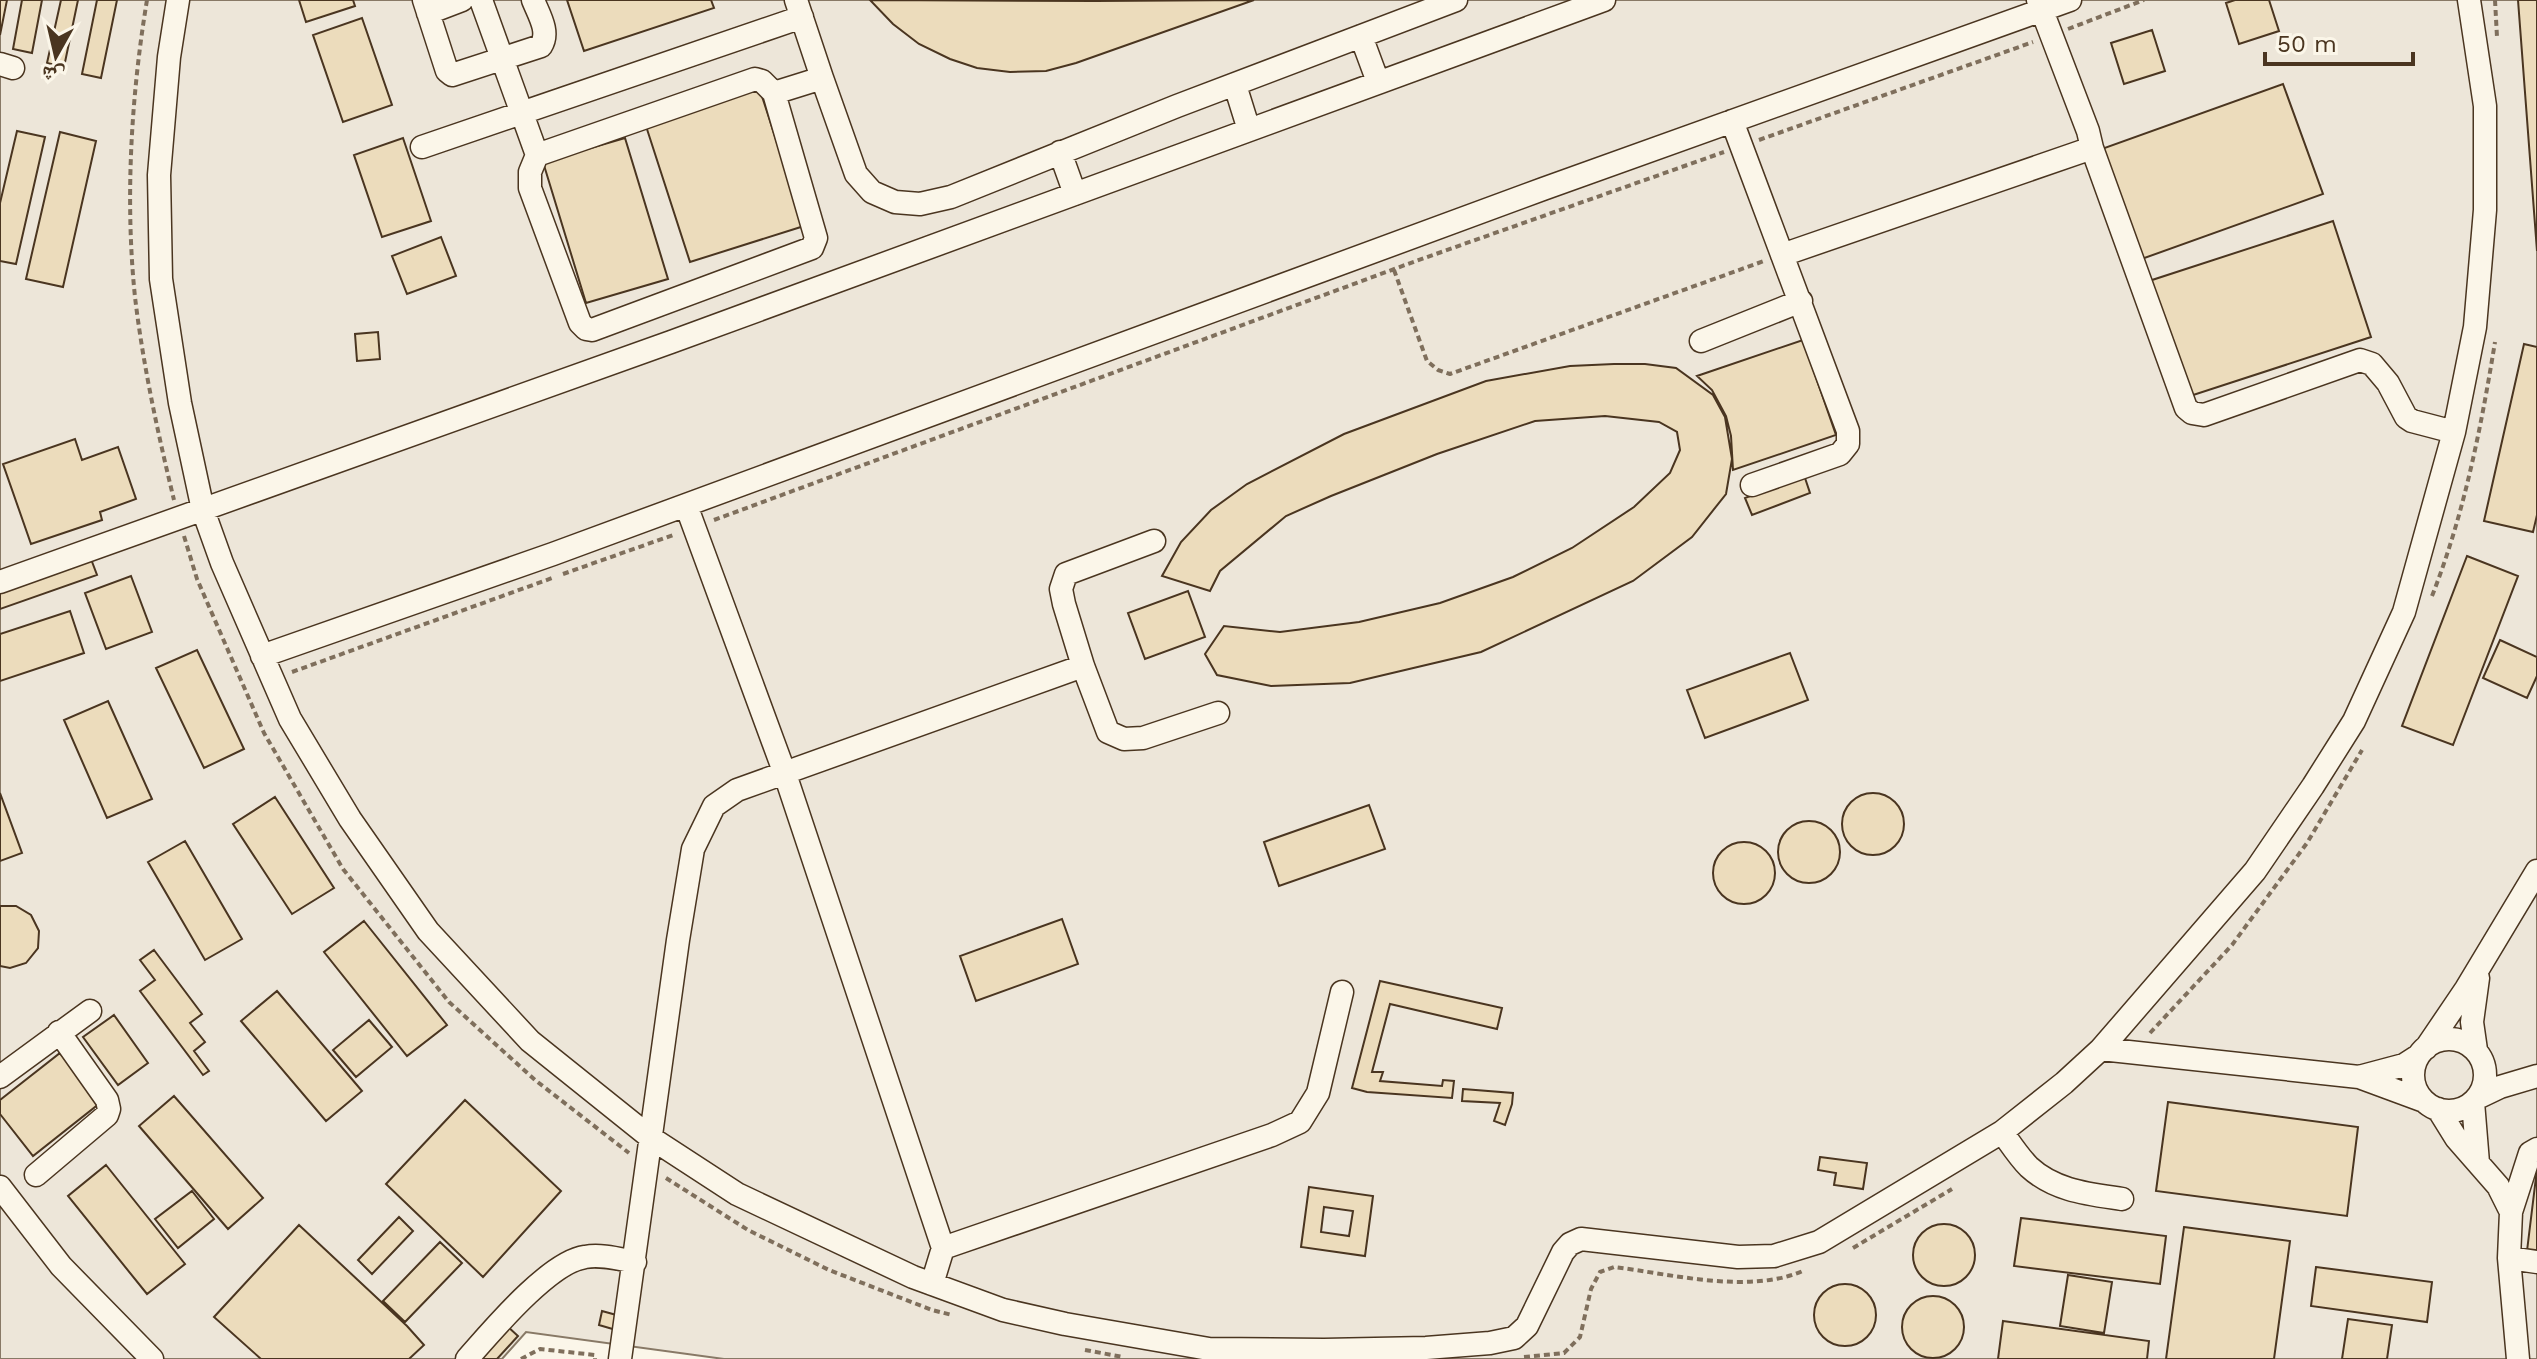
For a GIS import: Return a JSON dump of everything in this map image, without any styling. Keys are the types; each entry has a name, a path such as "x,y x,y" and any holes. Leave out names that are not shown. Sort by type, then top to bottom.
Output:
{"lane":[{"path":"178,0 169,57 159,175 161,279 180,403 203,510 222,563 290,719 350,819 428,931 530,1041 651,1138 737,1194 843,1246 932,1284 1019,1314 1209,1349 1382,1349 1490,1343 1514,1338 1527,1326 1563,1252 1581,1239 1738,1257 1774,1256 1819,1242 2002,1132 2101,1049 2255,871 2354,721 2404,612 2454,432 2475,327 2485,210 2485,106 2469,0"},
{"path":"462,0 426,6 447,71 452,75 541,46 545,31 533,0"},
{"path":"481,0 537,155 530,172 530,188 580,323 586,329 592,330 812,248 816,238 774,93 762,81 755,79 537,155"},
{"path":"422,147 522,113 799,9 856,174 872,192 895,202 920,204 951,197 1456,0"},
{"path":"0,582 1604,0"},
{"path":"262,656 686,505 2040,5 2070,0"},
{"path":"2040,5 2186,408 2192,413 2204,415 2360,360 2372,364 2388,383 2406,417 2454,432"},
{"path":"1361,36 1378,82"},
{"path":"774,93 822,78"},
{"path":"1235,85 1249,130"},
{"path":"1732,121 1848,431 1848,444 1840,454 1752,485"},
{"path":"1782,255 2092,148"},
{"path":"1060,152 1075,194"},
{"path":"1701,341 1801,301"},
{"path":"686,505 785,774 943,1248 932,1284"},
{"path":"1154,541 1066,574 1061,589 1083,666 1108,732 1124,739 1143,738 1218,713"},
{"path":"620,1359 693,849 714,806 737,790 1083,666"},
{"path":"2511,1212 2498,1186 2417,1091 2413,1080 2414,1068 2422,1052 2537,871"},
{"path":"2478,1163 2475,1100 2484,1086 2485,1071 2478,1054 2472,1022 2480,965"},
{"path":"943,1248 1272,1135 1300,1122 1318,1093 1342,992"},
{"path":"0,1077 90,1011"},
{"path":"36,1175 107,1115 109,1109 107,1100 59,1032"},
{"path":"2359,1077 2404,1065 2437,1041 2451,1039 2464,1042 2499,1067 2537,1075"},
{"path":"2101,1049 2359,1077 2450,1111 2463,1108 2500,1087 2537,1075"},
{"path":"2002,1132 2028,1167 2050,1182 2070,1191 2122,1199"},
{"path":"2518,1359 2509,1258 2511,1212 2530,1153 2537,1149"},
{"path":"0,1187 61,1266 152,1359"},
{"path":"467,1359 514,1306 559,1269 583,1257 635,1262"},
{"path":"2509,1258 2537,1262"}],"path":[{"path":"147,0 136,92 130,218 135,298 159,437 178,518 197,579 264,733 343,869 449,1002 535,1080 648,1167 748,1230 829,1270 932,1310 963,1318"},
{"path":"272,679 2144,0"},
{"path":"2495,0 2498,50"},
{"path":"1394,270 1427,361 1438,370 1450,374 1782,255"},
{"path":"2427,608 2445,564 2481,430 2495,340"},
{"path":"2131,1052 2232,945 2307,843 2355,766 2369,737"},
{"path":"1847,1250 1957,1186"},
{"path":"1523,1358 1564,1353 1580,1337 1591,1289 1600,1272 1614,1267 1729,1282 1754,1282 1794,1275 1807,1269"},
{"path":"1071,1347 1129,1358"},
{"path":"521,1359 540,1349 595,1355 595,1359"}],"shaded area":[{"path":"0,0 2537,0 2537,1359 724,1359 526,1332 502,1359 0,1359"}],"building":[{"path":"0,0 7,0 0,35"},
{"path":"22,0 42,0 32,53 13,49"},
{"path":"61,0 78,0 64,67 47,63"},
{"path":"97,0 117,0 101,78 82,74"},
{"path":"299,0 353,0 355,6 306,22"},
{"path":"567,0 711,0 714,8 584,51"},
{"path":"870,0 1254,0 1076,63 1046,71 1010,72 977,68 919,44 893,24"},
{"path":"2269,0 2279,31 2239,44 2226,3"},
{"path":"2518,0 2537,0 2537,251"},
{"path":"362,18 392,105 343,122 313,35"},
{"path":"2152,30 2165,71 2124,84 2111,43"},
{"path":"2283,84 2323,194 2136,261 2096,151"},
{"path":"759,87 804,226 690,262 645,123"},
{"path":"17,131 45,137 16,264 0,261 0,203"},
{"path":"60,132 96,141 63,287 26,279"},
{"path":"403,138 431,221 382,237 354,155"},
{"path":"625,138 668,279 586,303 543,162"},
{"path":"2333,221 2371,337 2184,398 2146,282"},
{"path":"441,237 456,276 407,294 392,256"},
{"path":"378,332 380,359 357,361 355,334"},
{"path":"1803,340 1836,435 1733,470 1726,416 1712,390 1697,376"},
{"path":"2524,344 2537,347 2537,515 2533,532 2484,521"},
{"path":"1614,364 1676,368 1713,395 1725,417 1732,459 1726,494 1692,537 1633,581 1481,652 1350,683 1271,686 1217,675 1205,654 1224,626 1280,632 1359,622 1440,603 1513,577 1572,548 1634,507 1670,473 1680,450 1677,432 1659,422 1605,416 1535,421 1437,454 1286,516 1220,571 1210,591 1162,576 1181,542 1211,510 1247,484 1344,434 1486,381 1570,366"},
{"path":"75,439 82,460 118,447 136,499 100,512 102,520 31,544 3,464"},
{"path":"1804,475 1810,493 1752,515 1745,498"},
{"path":"2467,556 2518,576 2453,745 2402,726"},
{"path":"91,559 97,575 0,609 0,590"},
{"path":"131,576 152,632 106,649 85,593"},
{"path":"1188,591 1205,637 1145,659 1128,613"},
{"path":"70,611 84,653 0,681 0,634"},
{"path":"2500,640 2537,657 2537,676 2527,698 2483,678"},
{"path":"197,650 244,749 204,768 156,668"},
{"path":"1790,653 1808,700 1705,738 1687,690"},
{"path":"108,701 152,799 107,818 64,720"},
{"path":"0,793 22,853 0,861"},
{"path":"1873,793 1885,795 1895,802 1902,812 1902,836 1895,846 1885,853 1873,855 1861,853 1851,846 1844,836 1842,824 1844,812 1851,802 1861,795"},
{"path":"275,797 334,888 292,914 233,824"},
{"path":"1369,805 1385,849 1279,886 1264,842"},
{"path":"1809,821 1821,823 1831,830 1838,840 1838,864 1831,874 1821,881 1809,883 1797,881 1787,874 1780,864 1778,852 1780,840 1787,830 1797,823"},
{"path":"185,841 242,939 205,960 148,862"},
{"path":"1744,842 1756,844 1766,851 1773,861 1773,885 1766,895 1756,902 1744,904 1732,902 1722,895 1715,885 1713,873 1715,861 1722,851 1732,844"},
{"path":"0,906 16,906 31,915 39,931 38,948 26,963 10,968 0,966"},
{"path":"1062,919 1078,964 976,1001 960,956"},
{"path":"364,921 447,1025 407,1056 324,952"},
{"path":"154,950 202,1014 190,1023 205,1042 194,1051 209,1071 203,1075 140,991 155,980 140,960"},
{"path":"1380,981 1502,1008 1497,1029 1390,1004 1372,1072 1383,1072 1380,1081 1442,1086 1443,1080 1454,1081 1452,1098 1367,1092 1352,1088"},
{"path":"277,991 362,1091 326,1121 241,1021"},
{"path":"114,1015 148,1063 118,1085 83,1037"},
{"path":"369,1020 392,1047 356,1077 333,1050"},
{"path":"60,1053 100,1103 33,1156 0,1114 0,1100"},
{"path":"1463,1089 1513,1093 1505,1125 1494,1121 1500,1103 1462,1101"},
{"path":"174,1096 263,1198 228,1229 139,1126"},
{"path":"465,1100 561,1191 483,1277 386,1184"},
{"path":"2168,1102 2358,1127 2347,1216 2156,1191"},
{"path":"1820,1157 1867,1163 1863,1189 1834,1185 1836,1173 1818,1170"},
{"path":"106,1165 185,1264 147,1294 68,1196"},
{"path":"2537,1169 2537,1252 2527,1251"},
{"path":"1309,1187 1373,1196 1365,1256 1301,1247","holes":["1324,1207 1353,1211 1349,1236 1321,1232"]},
{"path":"192,1191 214,1219 178,1248 155,1219"},
{"path":"399,1217 413,1231 372,1274 358,1260"},
{"path":"2021,1218 2166,1236 2160,1284 2014,1266"},
{"path":"1944,1224 1956,1226 1966,1233 1973,1243 1973,1267 1966,1277 1956,1284 1944,1286 1932,1284 1922,1277 1915,1267 1913,1255 1915,1243 1922,1233 1932,1226"},
{"path":"299,1225 424,1345 409,1359 261,1359 214,1317"},
{"path":"2184,1227 2290,1241 2274,1359 2166,1359"},
{"path":"440,1242 462,1263 405,1322 383,1301"},
{"path":"2316,1267 2432,1282 2427,1322 2311,1306"},
{"path":"2068,1275 2112,1282 2104,1333 2060,1326"},
{"path":"1845,1284 1857,1286 1867,1293 1874,1303 1874,1327 1867,1337 1857,1344 1845,1346 1833,1344 1823,1337 1816,1327 1814,1315 1816,1303 1823,1293 1833,1286"},
{"path":"1933,1296 1945,1298 1955,1305 1962,1315 1962,1339 1955,1349 1945,1356 1933,1358 1921,1356 1911,1349 1904,1339 1902,1327 1904,1315 1911,1305 1921,1298"},
{"path":"602,1311 620,1316 616,1330 599,1325"},
{"path":"2348,1319 2392,1325 2387,1359 2342,1359"},
{"path":"2003,1321 2149,1341 2147,1359 1998,1359"},
{"path":"506,1325 518,1336 497,1359 474,1359"}]}
